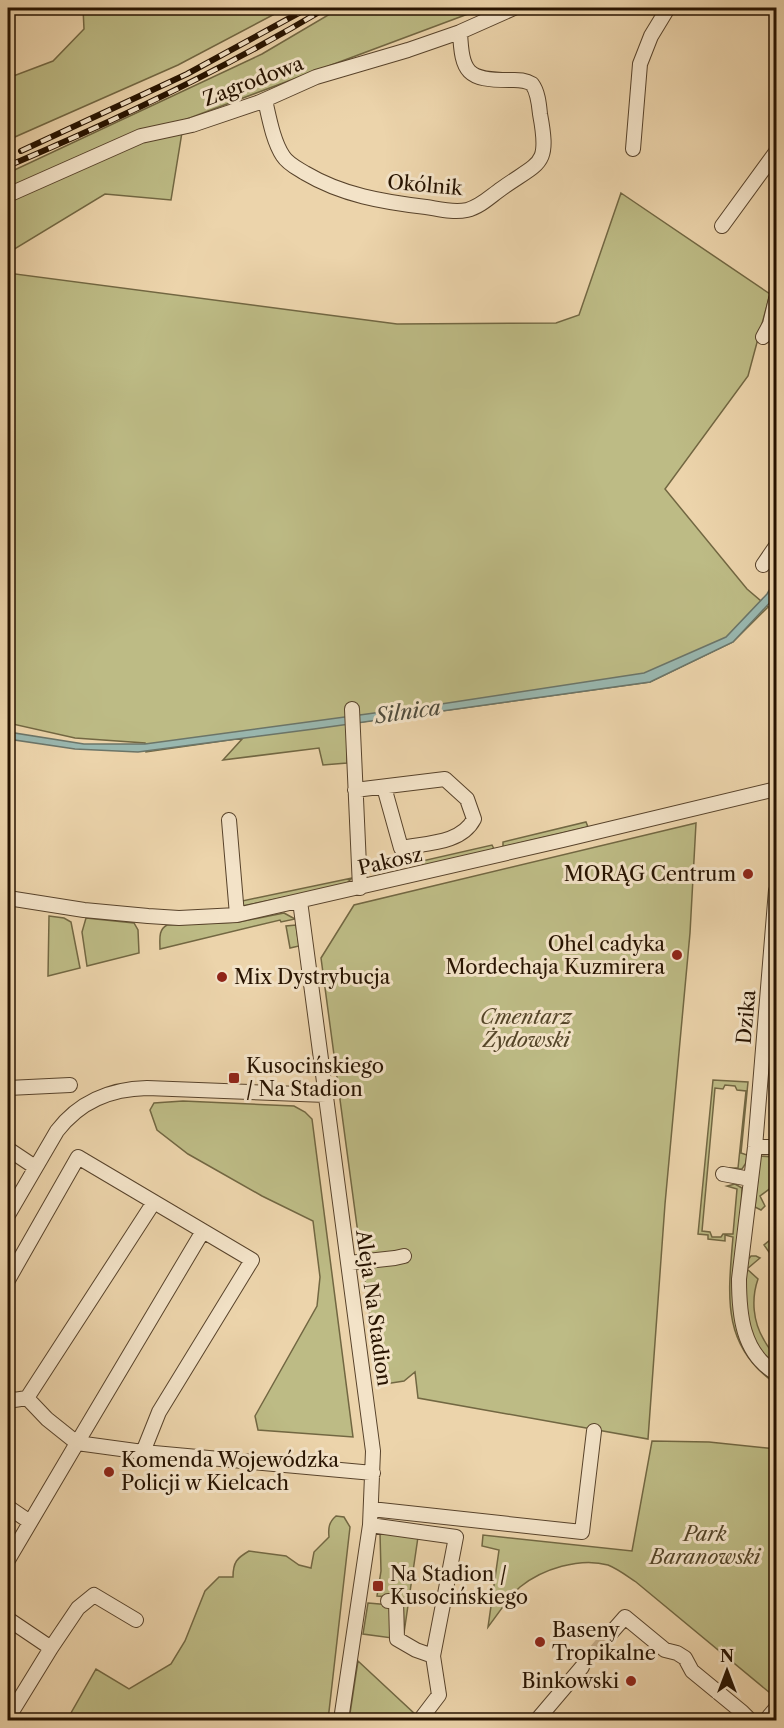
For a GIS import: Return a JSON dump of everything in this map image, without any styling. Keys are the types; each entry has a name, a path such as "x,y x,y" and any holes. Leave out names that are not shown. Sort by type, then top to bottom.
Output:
{"street":[{"name":"Zagrodowa","path":"8,195 141,136 192,125 265,100 316,77 460,33 514,8"},
{"path":"633,149 640,64 651,36 668,8"},
{"name":"Okólnik","path":"265,100 282,154 291,164 313,177 345,193 397,204 460,211 471,209 517,177 531,171 541,159 544,134 537,96 532,84 521,80 489,80 473,75 463,62 460,33"},
{"path":"722,226 777,152"},
{"path":"763,337 770,324 777,299"},
{"path":"763,565 777,546"},
{"path":"352,709 360,888"},
{"path":"355,790 445,779 468,799 474,819 468,830 449,839 401,848 384,787"},
{"name":"Pakosz","path":"8,898 79,909 148,916 237,915 777,789"},
{"path":"229,820 237,915"},
{"name":"Dzika","path":"777,890 755,1147 739,1279 740,1319 750,1344 759,1357 777,1373"},
{"name":"Aleja Na Stadion","path":"300,901 372,1437 372,1509 342,1720"},
{"path":"8,1088 70,1085"},
{"path":"8,1215 35,1167 66,1120 92,1100 114,1091 147,1088 326,1095"},
{"path":"755,1147 777,1147"},
{"path":"8,1149 35,1167"},
{"path":"8,1280 78,1157 252,1260 159,1412 142,1452"},
{"path":"723,1174 750,1179"},
{"path":"8,1397 14,1400 27,1398 154,1202"},
{"path":"8,1560 203,1231"},
{"path":"349,1263 404,1256"},
{"path":"27,1398 47,1419 77,1443 142,1452 373,1473"},
{"path":"372,1509 582,1532 594,1431"},
{"path":"8,1507 30,1522"},
{"path":"370,1525 456,1537 433,1656 439,1695 420,1720"},
{"path":"8,1718 78,1608 94,1595 136,1620"},
{"path":"388,1601 396,1602 397,1639 416,1650 433,1656"},
{"path":"611,1633 625,1617 665,1650 685,1658 692,1671 750,1720"},
{"path":"8,1619 51,1648"},
{"path":"537,1720 582,1667"},
{"path":"766,1720 777,1708"}],"green space":[{"path":"83,8 286,8 178,65 8,140 8,78 53,61 84,29"},
{"path":"340,8 484,8 184,120 171,200 105,194 8,253 8,173 262,54"},
{"path":"621,193 770,294 748,376 665,489 747,589 768,607 733,642 650,682 347,724 347,763 323,765 319,748 223,760 243,738 146,752 145,743 75,738 8,723 8,273 397,324 556,323 579,315"},
{"path":"586,822 588,827 503,847 503,842"},
{"name":"Cmentarz Żydowski","path":"696,823 690,933 665,1204 648,1439 418,1398 415,1372 404,1381 379,1385 363,1266 396,1252 361,1256 321,958 354,905"},
{"path":"492,845 494,849 423,866 422,861"},
{"path":"352,878 345,885 242,906 242,901"},
{"path":"284,913 295,919 281,922 280,920 160,949 161,932 167,925 239,922"},
{"path":"49,916 64,918 71,922 80,968 48,976"},
{"path":"86,918 134,923 138,930 139,953 87,966 82,932"},
{"path":"296,925 299,946 290,948 286,926"},
{"path":"713,1080 748,1082 741,1153 747,1155 742,1169 729,1169 738,1168 746,1091 725,1085 723,1089 715,1088 702,1231 710,1232 712,1237 721,1237 723,1234 733,1234 737,1189 727,1186 735,1184 742,1188 736,1318 776,1378 776,1384 758,1369 745,1353 737,1336 730,1299 733,1237 725,1235 725,1241 708,1239 708,1235 698,1234"},
{"path":"183,1101 294,1106 312,1119 353,1437 258,1430 255,1416 317,1306 320,1277 313,1221 262,1196 188,1154 157,1130 150,1110 154,1103"},
{"path":"760,1156 776,1157 776,1184 760,1196 765,1206 761,1210 755,1207"},
{"path":"776,1235 776,1251 771,1255 764,1245"},
{"path":"751,1256 760,1258 747,1269 758,1279 754,1294 755,1318 760,1333 774,1357 776,1369 756,1346 744,1312 747,1261"},
{"name":"Park Baranowski","path":"652,1441 709,1442 776,1449 776,1698 636,1582 608,1565 574,1564 539,1575 516,1591 488,1627 499,1550 482,1546 483,1535 632,1551"},
{"path":"336,1516 344,1517 350,1527 328,1720 67,1720 96,1669 129,1689 171,1664 185,1641 205,1591 219,1577 233,1577 235,1564 249,1551 286,1556 299,1565 311,1568 314,1552 329,1537 330,1525"},
{"path":"380,1533 418,1537 404,1633 403,1598 377,1596 381,1571"},
{"path":"368,1603 391,1605 392,1638 363,1634"},
{"path":"358,1661 416,1715 410,1720 349,1720"}],"water":[{"name":"Silnica","path":"776,579 776,596 733,642 650,682 138,752 75,749 8,739 8,732 84,744 145,744 441,704 644,673 726,637 767,594"}],"tunnel":[{"path":"582,1667 611,1633"}],"railway":[{"path":"21,151 187,74 308,8"},
{"path":"8,166 170,93 326,8"}],"place":[{"name":"MORĄG Centrum","path":"748,874"},
{"name":"Ohel cadyka Mordechaja Kuzmirera","path":"677,955"},
{"name":"Mix Dystrybucja","path":"222,977"},
{"name":"Kusocińskiego / Na Stadion","path":"234,1078"},
{"name":"Komenda Wojewódzka Policji w Kielcach","path":"109,1472"},
{"name":"Na Stadion / Kusocińskiego","path":"378,1586"},
{"name":"Baseny Tropikalne","path":"540,1642"},
{"name":"Binkowski","path":"631,1681"}]}
